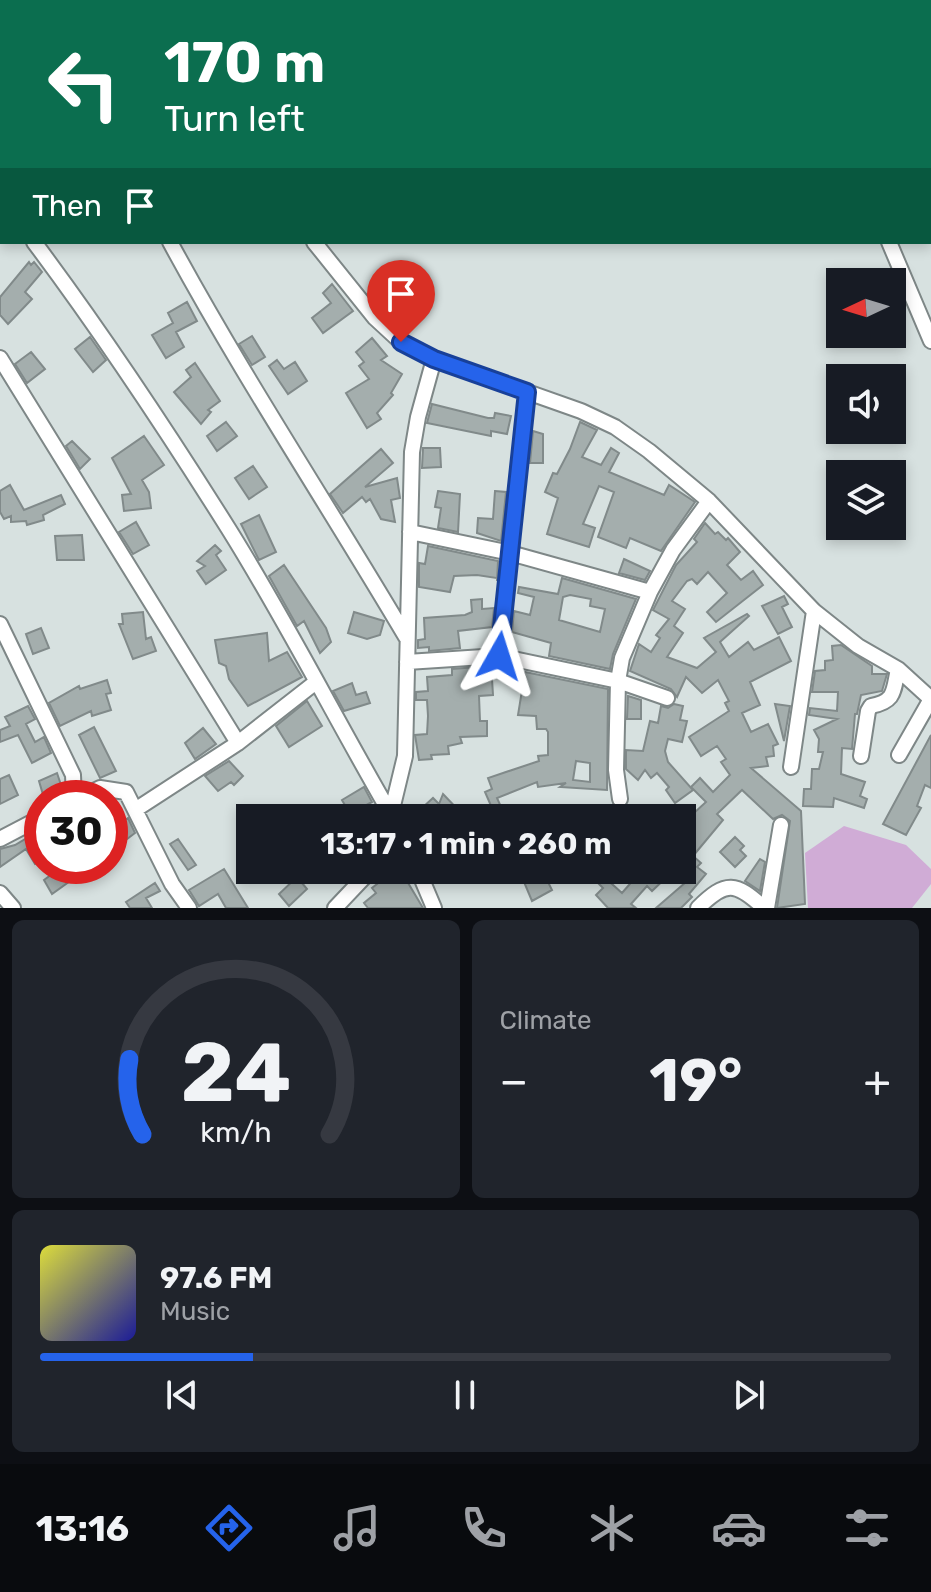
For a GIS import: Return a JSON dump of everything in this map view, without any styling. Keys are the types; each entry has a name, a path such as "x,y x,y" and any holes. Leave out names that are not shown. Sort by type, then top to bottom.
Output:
{"street":[{"path":"35,244 106,342 229,529 385,804"},
{"path":"171,244 266,411 344,531 406,637"},
{"path":"316,244 375,318 401,342 434,359 581,411 615,427 709,501 814,611 858,646 898,669 931,699 899,755"},
{"path":"890,244 931,341"},
{"path":"0,358 238,743"},
{"path":"395,804 405,756 412,452 434,359"},
{"path":"499,656 527,392"},
{"path":"620,799 616,770 618,681 622,658 650,592 673,550 709,501"},
{"path":"410,532 510,553 650,592"},
{"path":"791,767 814,611"},
{"path":"0,624 74,780"},
{"path":"407,662 499,656 618,681 667,698"},
{"path":"861,756 868,711 871,706 885,703 891,698 898,669"},
{"path":"135,810 238,743 316,682"},
{"path":"128,796 172,884 189,908"},
{"path":"698,908 713,893 729,887 747,892 766,908 781,825"},
{"path":"0,839 24,826"},
{"path":"335,908 358,884"},
{"path":"424,884 434,908"},
{"path":"0,893 13,908"}],"shaded area":[{"path":"844,826 906,845 931,869 931,884 912,908 808,908 805,853"}],"building":[{"path":"29,262 31,265 34,262 42,272 25,292 32,299 8,324 0,315 0,297"},
{"path":"332,284 353,311 323,333 312,318 331,303 323,293"},
{"path":"187,302 197,321 176,332 184,347 166,358 152,335 173,323 168,313"},
{"path":"252,336 265,357 252,365 239,344"},
{"path":"90,337 106,360 93,372 75,349"},
{"path":"372,338 387,356 381,360 402,374 391,393 393,395 377,413 381,419 367,428 346,393 369,379 359,366 364,362 356,352"},
{"path":"31,352 45,369 27,383 15,364"},
{"path":"277,360 284,369 295,362 307,381 288,394 269,366"},
{"path":"195,363 220,401 208,410 211,412 201,424 174,392 191,377 186,370"},
{"path":"432,404 488,418 494,418 495,413 511,416 507,434 491,431 491,436 427,423"},
{"path":"226,422 237,436 217,451 207,436"},
{"path":"580,422 597,430 582,457 601,465 611,448 619,453 609,472 664,495 669,485 695,502 661,551 630,538 626,548 598,537 614,492 599,486 583,524 595,528 589,547 547,534 558,498 545,492 553,473 557,474 570,449"},
{"path":"533,431 543,434 543,463 530,463"},
{"path":"144,436 164,465 142,480 149,492 151,508 124,511 122,495 131,494 112,458"},
{"path":"72,441 90,459 80,469 66,446"},
{"path":"423,448 440,448 441,467 422,468"},
{"path":"381,449 393,463 365,487 397,478 400,498 391,500 395,522 381,519 370,499 366,502 362,497 343,513 330,494"},
{"path":"253,466 267,487 249,499 235,478"},
{"path":"10,485 24,510 61,495 65,504 43,515 44,520 27,525 26,521 11,522 11,516 4,519 0,512 0,491"},
{"path":"438,491 460,494 458,532 438,528 441,508 435,507"},
{"path":"495,491 506,492 501,541 477,533 478,518 493,519"},
{"path":"259,515 276,552 259,560 241,524"},
{"path":"136,522 149,545 133,554 119,532"},
{"path":"705,523 715,534 718,532 726,540 728,538 740,552 727,565 741,580 753,571 763,585 716,622 707,612 727,593 708,572 697,584 692,579 687,581 672,601 685,609 674,626 683,633 667,657 697,668 716,652 704,638 747,614 749,616 720,642 729,657 748,642 754,650 779,637 791,661 750,682 760,705 742,713 751,732 768,724 778,744 773,746 774,756 766,757 768,766 751,768 801,811 805,904 777,908 790,821 782,815 773,819 742,790 717,814 723,820 696,852 696,811 706,802 691,787 700,778 713,792 730,775 721,762 726,759 717,746 701,756 689,737 729,711 725,703 729,701 718,680 702,693 686,677 677,697 671,689 630,671 639,644 651,652 660,638 656,635 669,619 653,610 676,565 697,542 694,539"},
{"path":"82,535 84,560 57,560 55,536"},
{"path":"215,545 221,551 216,555 226,570 206,584 197,571 205,566 197,561"},
{"path":"428,546 498,561 497,581 497,578 477,575 454,576 450,592 419,587 419,563 425,564"},
{"path":"624,559 650,571 645,580 619,573"},
{"path":"284,565 326,628 331,642 320,653 304,621 297,626 269,576"},
{"path":"562,578 636,599 613,654 610,669 549,656 551,643 512,632 514,611 530,615 534,597 518,593 519,587 558,594","holes":["570,595 591,599 590,606 605,609 600,632 559,620 563,597"]},
{"path":"784,596 788,604 782,607 792,627 778,634 762,606"},
{"path":"482,599 482,609 494,608 492,627 458,631 460,648 429,651 429,647 418,648 418,640 425,639 424,618 465,615 472,612 471,600"},
{"path":"143,612 146,639 151,637 156,651 133,659 119,624 123,624 122,614"},
{"path":"354,612 384,621 380,635 367,639 348,633"},
{"path":"41,628 49,648 33,654 26,634"},
{"path":"267,633 269,661 287,652 302,677 248,706 229,679 226,666 219,663 215,640"},
{"path":"841,645 872,666 872,674 887,674 882,691 861,695 855,714 852,749 842,748 841,774 865,782 860,796 867,799 864,808 834,798 833,807 803,806 804,789 811,789 812,769 819,769 823,752 818,752 819,739 814,730 837,719 809,715 810,708 837,711 838,692 812,692 815,671 825,670 825,661 833,660 832,646"},
{"path":"477,667 477,680 492,679 493,695 479,696 480,721 487,721 487,736 460,737 462,743 448,746 449,754 431,755 432,759 419,760 415,735 427,734 428,716 427,700 416,700 416,692 428,691 427,677 452,675 452,669"},
{"path":"525,672 608,689 607,790 560,787 566,783 538,787 537,782 497,798 500,804 490,804 485,792 492,789 488,778 539,761 538,756 548,755 548,732 537,729 536,716 518,715","holes":["576,761 590,763 590,782 573,780"]},
{"path":"107,680 111,693 106,694 111,710 92,716 91,711 60,726 49,703 79,686 80,689"},
{"path":"352,683 356,695 366,692 370,703 344,711 333,691"},
{"path":"628,696 641,700 641,719 627,719"},
{"path":"307,701 322,726 289,747 276,726"},
{"path":"674,704 683,706 680,720 687,721 682,742 668,739 665,751 668,762 693,790 675,803 666,790 669,787 657,773 651,778 645,770 638,780 626,769 626,750 643,751 650,721 658,723 661,706 668,708"},
{"path":"775,704 790,706 784,741"},
{"path":"28,706 35,719 26,724 35,742 44,737 51,753 32,763 18,735 0,742 0,730 10,726 5,717"},
{"path":"94,727 116,771 100,778 79,735"},
{"path":"203,728 216,744 195,759 185,743"},
{"path":"931,735 931,788 925,785 917,806 921,808 906,835 883,824"},
{"path":"229,761 243,776 234,785 231,782 218,791 205,776"},
{"path":"57,773 59,780 41,780"},
{"path":"9,775 18,795 0,804 0,779"},
{"path":"364,787 372,802 344,804 342,800"},
{"path":"443,794 453,804 439,804"},
{"path":"128,818 135,833 128,838"},
{"path":"735,837 744,846 740,850 746,856 735,867 720,852"},
{"path":"178,839 196,865 188,870 170,844"},
{"path":"24,840 24,850 0,867 0,849"},
{"path":"696,859 701,863 697,867 706,874 681,908 656,908 684,884 696,884"},
{"path":"760,859 765,862 760,891 745,881"},
{"path":"224,869 248,908 226,908 218,894 199,906 189,890"},
{"path":"155,883 160,891 146,898 152,908 130,908 126,902"},
{"path":"46,884 66,884 52,894"},
{"path":"290,884 303,884 307,889 289,906 279,894"},
{"path":"377,884 409,884 423,908 368,908 364,903 376,893 372,888"},
{"path":"525,884 549,884 552,890 532,901"},
{"path":"599,884 612,884 622,893 630,884 659,884 652,891 647,886 631,904 636,908 608,908 596,895 603,888"}],"route":[{"path":"401,342 434,359 527,392 499,656"}]}
